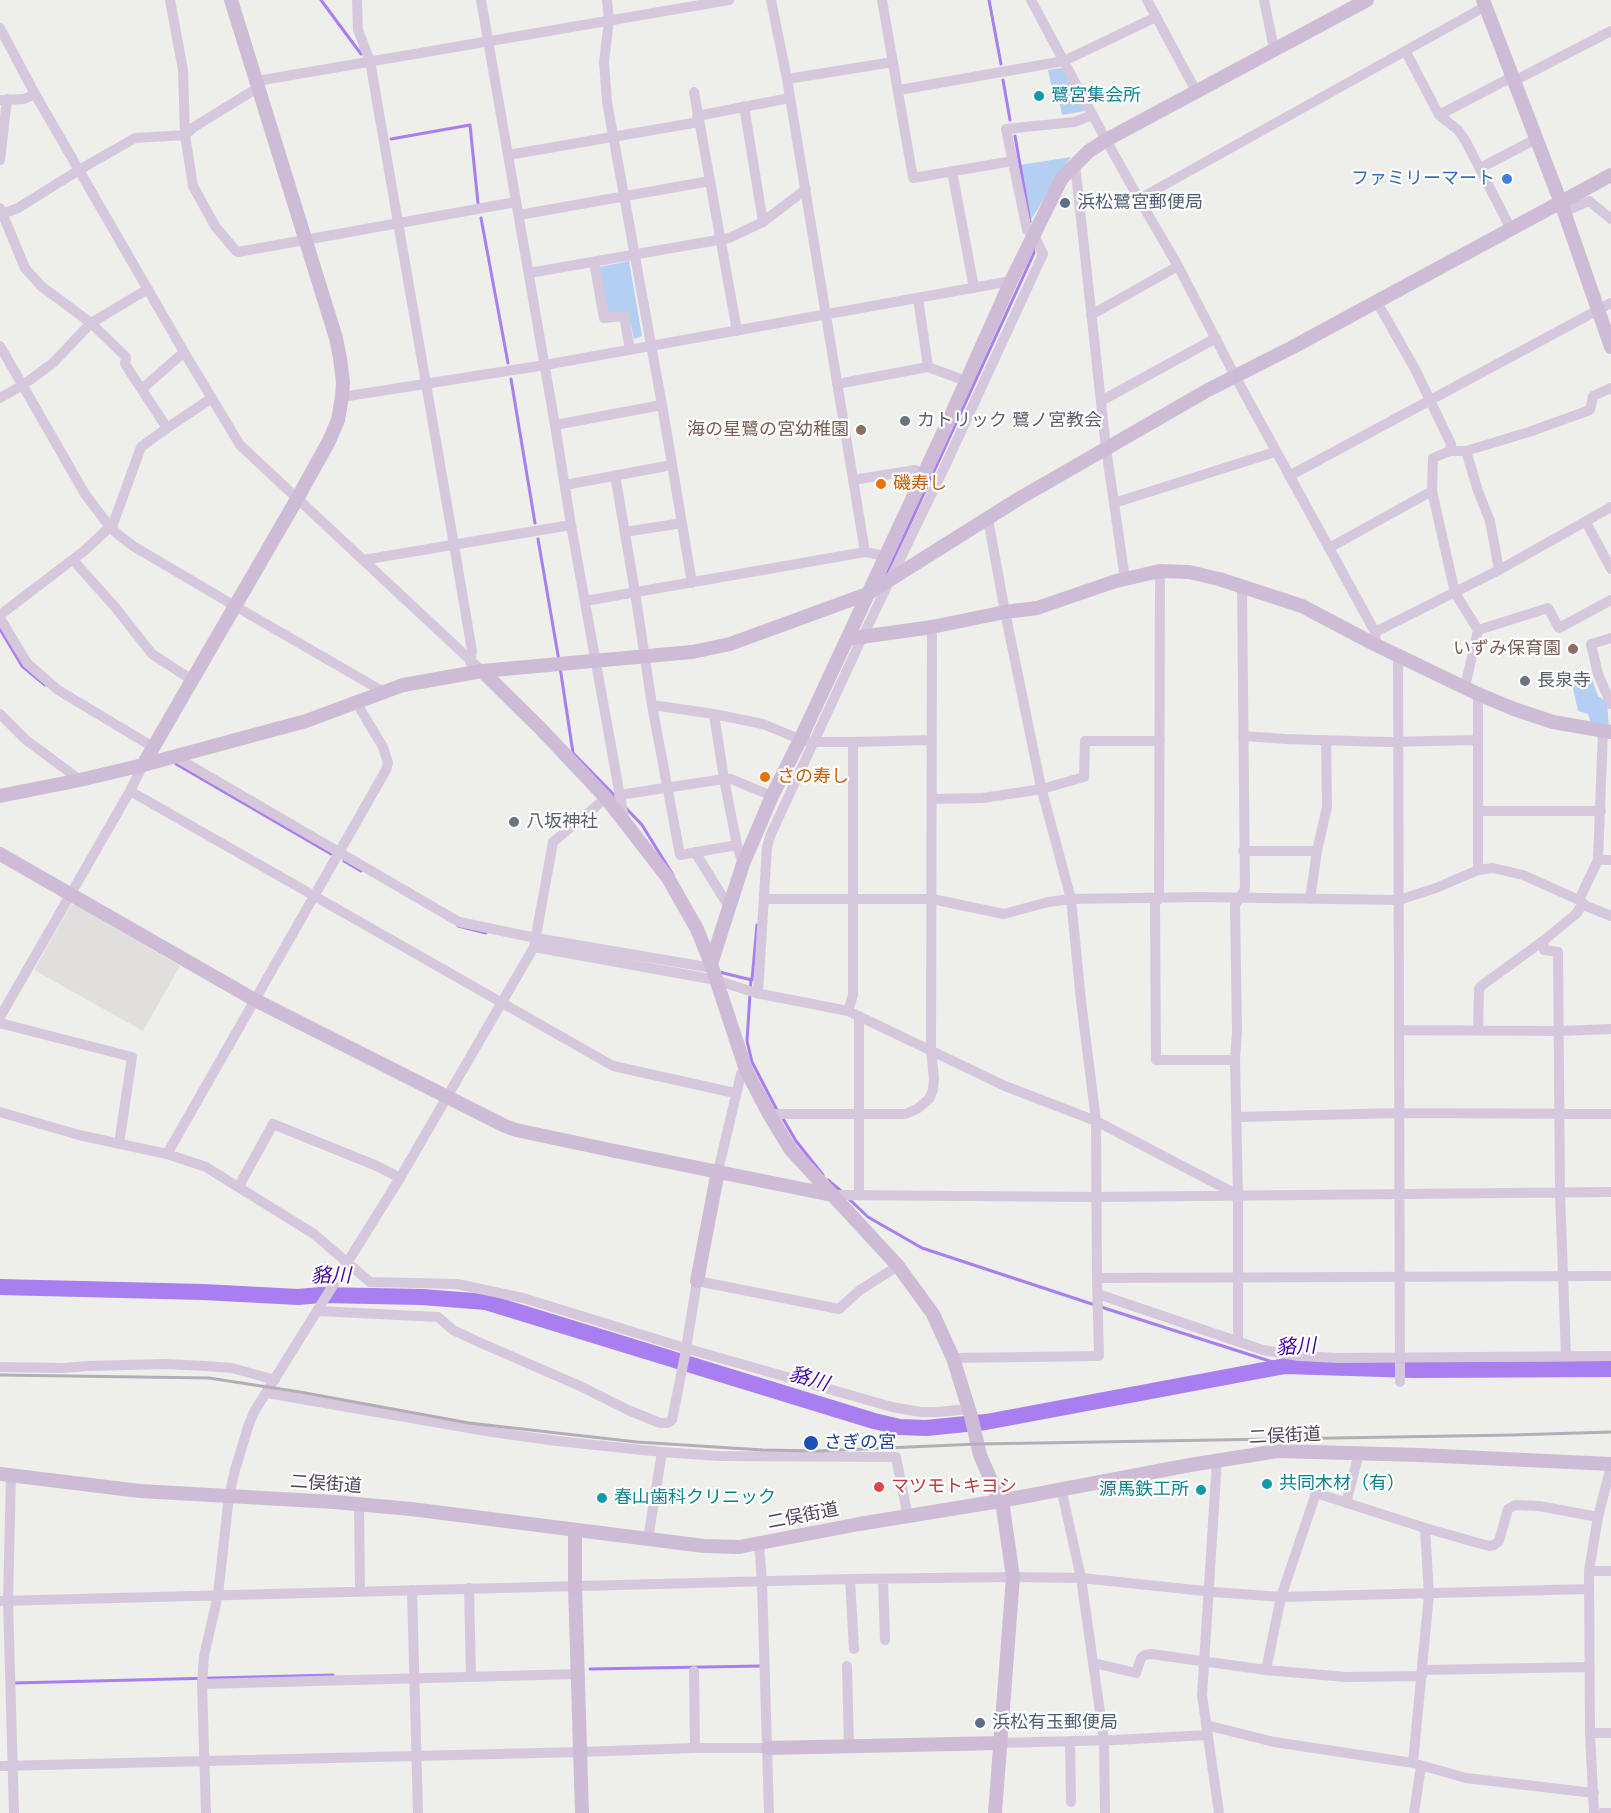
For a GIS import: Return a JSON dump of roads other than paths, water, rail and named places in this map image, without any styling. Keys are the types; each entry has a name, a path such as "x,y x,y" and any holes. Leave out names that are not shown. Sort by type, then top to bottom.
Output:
{"street":[{"path":"170,0 183,70 185,135 193,186 215,226 238,252 516,202"},
{"path":"0,1017 297,499 338,420 343,382 340,357 306,239 231,0"},
{"path":"357,0 358,30 370,61 472,651 470,662"},
{"path":"481,0 595,660 614,796 623,816 682,900 697,929 746,1070 777,1114 791,1150 835,1195 898,1266 933,1314 953,1358 984,1467 1003,1508 1013,1577 995,1813"},
{"path":"607,0 609,20 604,62 605,86 692,583"},
{"path":"167,428 125,364 126,357 90,323 41,286 25,268 1,211 18,208 135,138 185,135 258,84 370,61 729,0"},
{"path":"771,0 806,189 865,552"},
{"path":"882,0 913,178 1013,160"},
{"path":"1031,0 1106,140 1178,266 1376,639"},
{"path":"1147,0 1196,91"},
{"path":"1264,0 1274,50"},
{"path":"753,992 764,899 767,847 771,834 808,741 854,639 885,556 1031,237 1062,178 1089,151 1106,140 1367,0"},
{"path":"1139,199 1406,52 1485,3 1611,347"},
{"path":"899,90 1064,61 1156,17"},
{"path":"0,28 35,94 240,445 614,796"},
{"path":"1439,115 1611,31"},
{"path":"1406,52 1439,115 1458,130 1465,140 1511,229"},
{"path":"787,79 893,62"},
{"path":"693,92 737,331"},
{"path":"0,160 4,99 24,99 35,94"},
{"path":"508,155 614,138 744,106 790,98"},
{"path":"744,106 763,222"},
{"path":"854,639 888,580 980,392 1043,254 1031,237 1006,129 1074,122 1093,115"},
{"path":"1480,168 1536,139"},
{"path":"1075,164 1106,448 1125,579"},
{"path":"952,171 974,288"},
{"path":"1562,208 1611,175"},
{"path":"519,214 710,181"},
{"path":"529,273 729,238 763,222 806,189"},
{"path":"0,796 143,765 306,721 403,685 482,671 692,652 730,644 870,592 1020,498 1106,448 1235,376 1511,229 1562,208 1588,201 1611,219"},
{"path":"594,262 604,318 624,316 630,350"},
{"path":"1091,315 1178,266"},
{"path":"342,398 545,365 1011,281"},
{"path":"0,398 23,385 53,363 90,323 148,289"},
{"path":"918,298 928,367"},
{"path":"1377,302 1415,369 1451,444 1450,451"},
{"path":"1289,476 1611,303"},
{"path":"1101,401 1216,338"},
{"path":"0,346 85,494 110,526 133,546 382,692"},
{"path":"142,389 184,352"},
{"path":"837,384 928,367 966,381"},
{"path":"1466,687 1478,630 1455,593 1432,491 1432,458 1450,451 1466,451 1529,432 1590,410 1593,396 1611,388"},
{"path":"153,747 58,690 27,663 0,617 73,560 113,524 141,447 212,398"},
{"path":"555,425 662,405"},
{"path":"1466,451 1478,491 1490,520 1499,570"},
{"path":"1114,503 1275,452"},
{"path":"565,484 672,465"},
{"path":"853,480 915,470 924,474"},
{"path":"615,475 652,705 680,855 737,845"},
{"path":"1329,548 1432,491"},
{"path":"1376,639 1611,507"},
{"path":"953,1358 1099,1356 1096,1121 1083,1022 1071,899 1042,789 988,519"},
{"path":"1586,522 1611,569"},
{"path":"625,532 682,523"},
{"path":"363,560 571,525"},
{"path":"585,601 865,552 885,556"},
{"path":"73,560 153,654 192,680"},
{"path":"854,639 1037,608 1125,579 1160,571 1189,572 1219,579 1302,606 1376,639 1398,656 1478,694 1553,722 1607,732 1598,860 1576,914 1479,988 1478,1030"},
{"path":"1160,571 1160,899"},
{"path":"1238,1341 1235,905 1245,889 1242,587"},
{"path":"1478,630 1548,608 1559,628 1611,600"},
{"path":"777,1114 905,1114 930,1099 933,1090 931,1051 932,627"},
{"path":"1611,638 1592,644 1598,674 1611,704"},
{"path":"1398,656 1400,1382"},
{"path":"1478,694 1478,870"},
{"path":"167,1154 386,770 388,763 383,747 356,702"},
{"path":"652,705 763,724 808,741 932,740"},
{"path":"0,714 26,740 80,780"},
{"path":"714,714 724,779 743,864"},
{"path":"1243,736 1398,742 1477,740"},
{"path":"1310,899 1317,851 1327,807 1326,740"},
{"path":"713,970 743,864 772,796 808,741"},
{"path":"932,799 983,798 1042,789 1084,777 1085,741 1160,741"},
{"path":"853,742 853,995 858,1114 856,1195"},
{"path":"174,756 459,922 535,942 713,970 753,992 854,1013 1005,1086 1096,1121 1238,1195"},
{"path":"206,1813 202,1680 206,1642 218,1595 229,1497 248,1427 254,1412 448,1098 535,942 553,842 614,796 731,779 772,796"},
{"path":"130,791 613,1066 735,1093"},
{"path":"1479,812 1601,811"},
{"path":"1243,851 1317,851"},
{"path":"695,852 729,907"},
{"path":"0,854 255,1000 516,1130 835,1195 1097,1197 1611,1192"},
{"path":"1598,860 1611,860"},
{"path":"764,899 932,899 1004,914 1048,902 1071,899 1200,897 1399,900 1436,888 1478,870 1493,868 1523,875 1611,916"},
{"path":"1160,899 1155,902 1156,1060 1235,1060"},
{"path":"1543,941 1544,950 1558,952 1560,1193 1566,1356"},
{"path":"0,1023 132,1057 119,1144"},
{"path":"1399,1030 1611,1029"},
{"path":"320,1307 438,1317 462,1335 580,1386 628,1410 660,1423 668,1423 672,1420 682,1371 697,1281 735,1093 741,1074 746,1070"},
{"path":"0,1112 79,1136 167,1154 206,1167 314,1234 370,1282 457,1284 523,1298 685,1352 892,1407 930,1412 970,1412"},
{"path":"1238,1117 1399,1113 1611,1114"},
{"path":"239,1186 273,1124 400,1178"},
{"path":"697,1281 839,1308 860,1290 898,1266"},
{"path":"1097,1278 1611,1276"},
{"path":"1098,1297 1263,1350 1299,1356 1339,1358 1611,1356"},
{"path":"0,1368 165,1364 232,1368 274,1380"},
{"path":"267,1393 513,1435 662,1452 719,1456 896,1457 908,1517"},
{"name":"二俣街道","path":"5,1475 140,1491 334,1502 466,1515 704,1546 739,1547 1217,1460 1278,1451 1611,1465"},
{"path":"648,1539 662,1452"},
{"path":"1346,1503 1359,1453"},
{"path":"1217,1460 1202,1695 1219,1813"},
{"path":"1594,1813 1590,1733 1589,1571 1611,1465"},
{"path":"5,1475 4,1601 14,1813"},
{"path":"1061,1488 1081,1578 1094,1663 1104,1740 1105,1813"},
{"path":"1266,1670 1281,1597 1316,1493 1489,1546 1494,1545 1498,1540 1508,1509 1515,1505 1539,1506 1599,1517"},
{"path":"359,1505 360,1591"},
{"path":"1414,1813 1429,1594 1425,1528"},
{"path":"575,1531 582,1813"},
{"path":"759,1543 769,1813"},
{"path":"1589,1571 1611,1571"},
{"path":"4,1601 469,1588 1013,1577 1081,1578 1281,1597 1589,1589"},
{"path":"850,1579 854,1649"},
{"path":"883,1579 885,1640"},
{"path":"469,1588 471,1673"},
{"path":"412,1590 418,1813"},
{"path":"1094,1663 1136,1674 1141,1658 1144,1654 1151,1654 1266,1670 1346,1677 1590,1667"},
{"path":"847,1666 849,1746"},
{"path":"694,1671 695,1748"},
{"path":"202,1680 414,1679 471,1673 578,1674"},
{"path":"0,1766 1104,1740 1207,1730 1417,1765 1467,1778 1593,1793"},
{"path":"1590,1733 1611,1733"},
{"path":"1070,1741 1071,1802"},
{"path":"1602,1813 1611,1813"}],"waterway":[{"path":"321,0 361,54"},
{"path":"989,0 1001,64"},
{"path":"1003,80 1010,120"},
{"path":"391,139 470,125 478,203"},
{"path":"1015,136 1030,222"},
{"path":"481,218 508,363"},
{"path":"886,576 1034,253 1033,246"},
{"path":"511,379 535,523"},
{"path":"538,539 559,661"},
{"path":"0,629 22,666 45,685"},
{"path":"560,667 573,753 617,798"},
{"path":"176,764 331,854"},
{"path":"625,807 642,825 673,875"},
{"path":"344,861 361,871"},
{"path":"719,972 752,980 757,925"},
{"path":"458,926 486,933"},
{"path":"751,979 747,1041 752,1062 778,1112"},
{"path":"782,1117 796,1141 823,1175"},
{"path":"828,1180 841,1191"},
{"path":"848,1198 868,1217 922,1248 1095,1305"},
{"name":"貉川","path":"0,1287 203,1292 298,1297 321,1295 422,1297 486,1302 900,1427 926,1428 986,1422 1285,1366 1414,1370 1611,1369"},
{"path":"1101,1307 1285,1366"},
{"path":"590,1669 761,1666"},
{"path":"14,1683 333,1675"}],"railway":[{"path":"0,1375 209,1378 469,1423 637,1442 763,1450 818,1451 978,1444 1611,1432"}],"place":[{"name":"鷺宮集会所","path":"1039,96"},
{"name":"ファミリーマート","path":"1507,179"},
{"name":"浜松鷺宮郵便局","path":"1065,203"},
{"name":"カトリック 鷺ノ宮教会","path":"905,421"},
{"name":"海の星鷺の宮幼稚園","path":"861,430"},
{"name":"磯寿し","path":"881,484"},
{"name":"いずみ保育園","path":"1573,649"},
{"name":"長泉寺","path":"1525,681"},
{"name":"さの寿し","path":"765,777"},
{"name":"八坂神社","path":"514,822"},
{"name":"さぎの宮","path":"811,1443"},
{"name":"共同木材（有）","path":"1267,1484"},
{"name":"マツモトキヨシ","path":"879,1487"},
{"name":"源馬鉄工所","path":"1201,1490"},
{"name":"春山歯科クリニック","path":"602,1498"},
{"name":"浜松有玉郵便局","path":"980,1723"}]}
